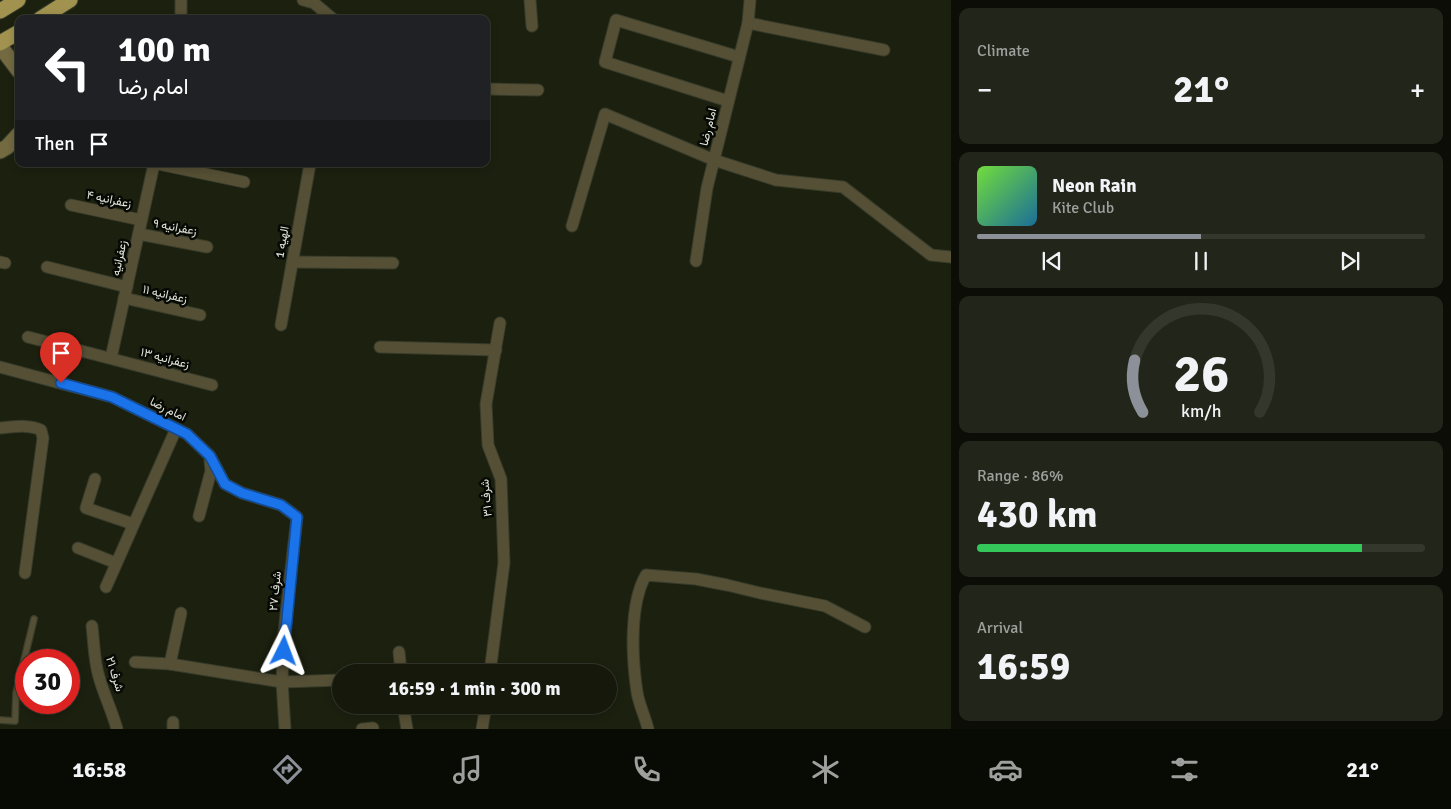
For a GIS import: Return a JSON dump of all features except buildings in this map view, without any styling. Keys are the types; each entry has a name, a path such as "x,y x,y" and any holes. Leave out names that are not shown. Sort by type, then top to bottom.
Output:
{"highway":[{"path":"0,11 18,0"},
{"path":"46,15 70,0"},
{"path":"0,45 15,35"}],"main road":[{"path":"0,45 15,66"},
{"path":"0,151 15,138"}],"street":[{"path":"181,0 181,15"},
{"path":"303,0 314,3 328,15"},
{"path":"530,0 532,26"},
{"name":"امام رضا","path":"696,261 707,188 748,23 750,0"},
{"path":"728,101 605,62 616,20 739,57"},
{"path":"748,23 884,50"},
{"path":"490,89 538,90"},
{"path":"572,226 605,114 714,160 776,180 843,188 930,255 951,257"},
{"name":"زعفرانیه","path":"111,358 153,167"},
{"path":"172,167 244,182"},
{"name":"الهیه 1","path":"281,325 309,167"},
{"name":"زعفرانیه ۴","path":"71,205 141,220"},
{"name":"زعفرانیه ۹","path":"138,234 207,247"},
{"path":"292,262 393,264"},
{"name":"زعفرانیه ۱۱","path":"47,267 200,316"},
{"name":"شرف ۳۱","path":"491,664 504,563 501,480 488,445 486,404 500,323"},
{"name":"زعفرانیه ۱۳","path":"28,337 212,385"},
{"path":"380,347 496,350"},
{"name":"امام رضا","path":"0,367 112,397 176,428 187,434 210,456 225,484 242,493 281,505 297,517"},
{"path":"0,428 27,426 42,430 43,438 25,573"},
{"path":"106,587 176,428"},
{"path":"199,516 211,471 210,456"},
{"path":"95,479 86,508 133,524"},
{"name":"شرف ۲۷","path":"285,729 282,682 284,632 297,517"},
{"path":"78,548 116,563"},
{"path":"648,729 637,694 634,641 635,606 640,586 646,575 712,582 824,606 865,627"},
{"path":"170,664 182,613"},
{"name":"شرف ۲۱","path":"92,626 94,654 99,677 117,729"},
{"path":"399,652 400,664"},
{"path":"135,662 170,664 282,682 332,680"},
{"path":"406,714 408,729"},
{"path":"482,729 484,714"}],"lane":[{"path":"14,729 16,693 34,619"},
{"path":"0,720 15,721"}],"route":[{"path":"61,383 112,397 187,434 210,456 225,484 242,493 281,505 297,517 284,632 284,651"}]}
